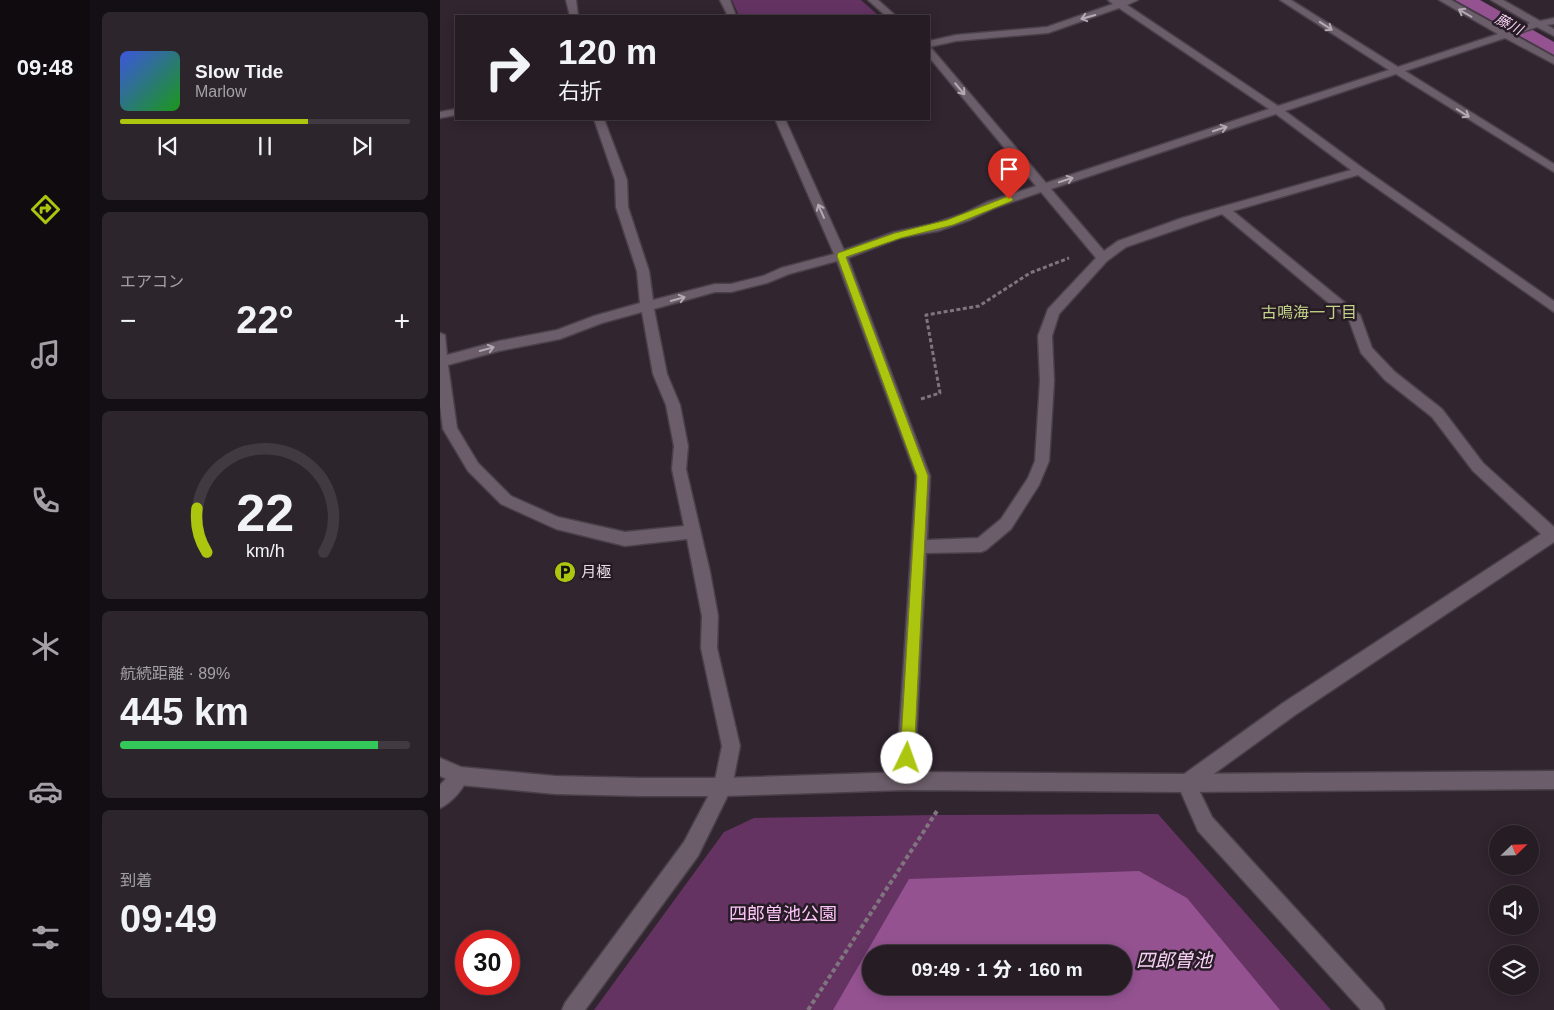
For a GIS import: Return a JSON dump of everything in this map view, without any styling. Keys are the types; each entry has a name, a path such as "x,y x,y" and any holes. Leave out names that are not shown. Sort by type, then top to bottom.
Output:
{"street":[{"path":"571,0 574,15"},
{"path":"725,0 732,15"},
{"path":"873,0 890,15"},
{"path":"930,44 956,38 1048,30 1117,2 1133,0"},
{"path":"1285,0 1395,71 1554,169"},
{"path":"1444,0 1508,34 1554,62"},
{"path":"1496,0 1534,25 1554,33"},
{"path":"1117,2 1277,110 1360,171 1554,307"},
{"path":"440,361 499,346 560,334 599,319 715,288 731,288 750,284 785,271 841,256 898,235 934,228 958,220 991,205 1044,187 1534,25 1554,21"},
{"path":"930,52 1099,253"},
{"path":"440,115 455,112"},
{"path":"572,1010 691,849 723,787 731,746 709,648 710,616 678,469 681,446 673,405 660,374 647,307 643,271 622,207 618,172 599,120"},
{"path":"780,120 841,256 922,476 905,781"},
{"path":"919,547 981,545 1006,524 1034,481 1042,461 1047,381 1046,336 1053,312 1099,253 1186,221 1360,171"},
{"path":"1186,783 1289,709 1553,534 1478,467 1437,413 1390,376 1366,350 1355,318 1224,210"},
{"path":"440,338 440,361 450,429 473,467 506,500 556,523 625,538 693,532"},
{"path":"440,767 460,776 556,785 723,787 905,781 1186,783 1554,780"},
{"path":"440,799 460,776"},
{"path":"1186,783 1205,824 1375,1010"}],"path":[{"path":"898,407 940,393 926,315 979,306 1030,273 1099,253"},
{"path":"808,1010 937,811"}],"green space":[{"path":"732,0 861,0 878,15 739,15"},
{"name":"四郎曽池公園","path":"1158,814 1331,1010 594,1010 724,832 754,818"}],"water":[{"name":"藤川","path":"1455,0 1480,0 1554,42 1554,55"},
{"name":"四郎曽池","path":"1139,871 1187,898 1280,1010 833,1010 862,960 862,995 1132,995 1132,945 871,945 909,879"}],"place":[{"name":"月極","path":"565,572"}],"district":[{"name":"古鳴海一丁目","path":"1309,312"}],"route":[{"path":"907,758 922,476 841,256 898,235 950,223 1009,199"}]}
